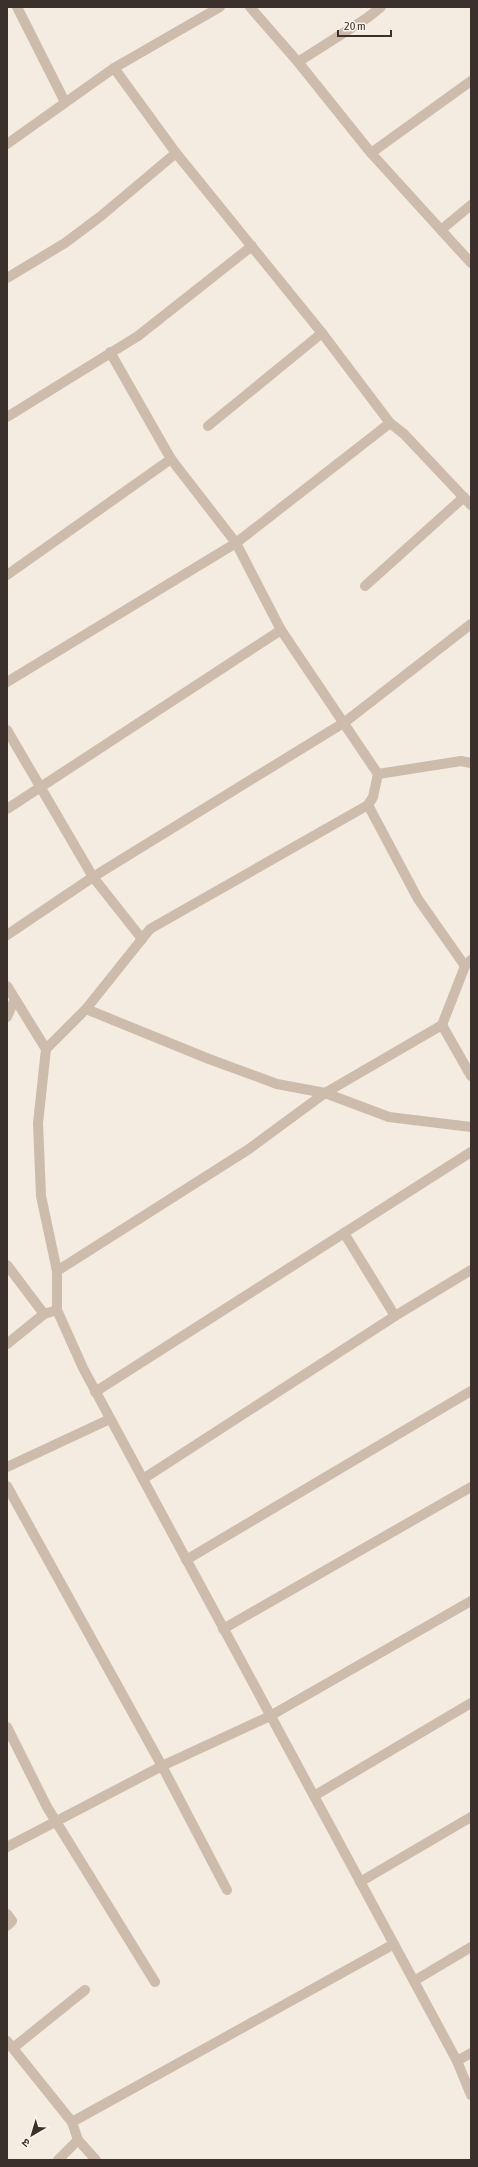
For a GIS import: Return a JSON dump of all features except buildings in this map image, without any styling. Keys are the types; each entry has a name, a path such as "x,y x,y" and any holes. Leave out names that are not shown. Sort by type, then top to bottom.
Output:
{"street":[{"path":"17,7 65,102"},
{"path":"7,144 114,68 220,7"},
{"path":"250,7 298,62 371,153 471,263"},
{"path":"298,62 381,7"},
{"path":"114,68 176,153 322,333 390,423 404,434 471,505"},
{"path":"371,153 471,81"},
{"path":"7,278 65,243 101,216 176,153"},
{"path":"441,230 471,205"},
{"path":"7,417 138,336 252,246"},
{"path":"208,426 322,333"},
{"path":"110,352 171,459 236,543 281,630 378,774 373,797 368,805 150,929 86,1010 46,1050 38,1123 41,1196 57,1271 56,1310 95,1392 457,2061 471,2095"},
{"path":"7,682 236,543 390,423"},
{"path":"7,575 171,459"},
{"path":"365,586 464,497"},
{"path":"7,935 93,877 344,722 471,624"},
{"path":"7,809 281,630"},
{"path":"7,730 93,877 142,939"},
{"path":"378,774 461,761 471,763"},
{"path":"57,1271 249,1149 325,1093 442,1025 468,963 418,899 368,805"},
{"path":"7,986 14,1001 46,1050"},
{"path":"7,1017 14,1001"},
{"path":"86,1010 209,1059 277,1084 325,1093 389,1117 471,1127"},
{"path":"442,1025 471,1076"},
{"path":"95,1392 471,1152"},
{"path":"344,1233 394,1316"},
{"path":"7,1265 44,1314"},
{"path":"143,1479 394,1316 471,1270"},
{"path":"7,1344 44,1314 56,1310"},
{"path":"186,1560 471,1391"},
{"path":"7,1467 110,1419"},
{"path":"7,1486 162,1766 227,1890"},
{"path":"224,1629 471,1487"},
{"path":"7,1847 162,1766 270,1716 471,1600"},
{"path":"314,1796 471,1703"},
{"path":"7,1727 56,1821 155,1982"},
{"path":"360,1882 471,1817"},
{"path":"7,1914 12,1921 7,1926"},
{"path":"72,2122 394,1944"},
{"path":"414,1981 471,1947"},
{"path":"85,1990 10,2044 72,2122 78,2140 96,2160"},
{"path":"457,2061 471,2053"},
{"path":"58,2160 78,2140"}]}
